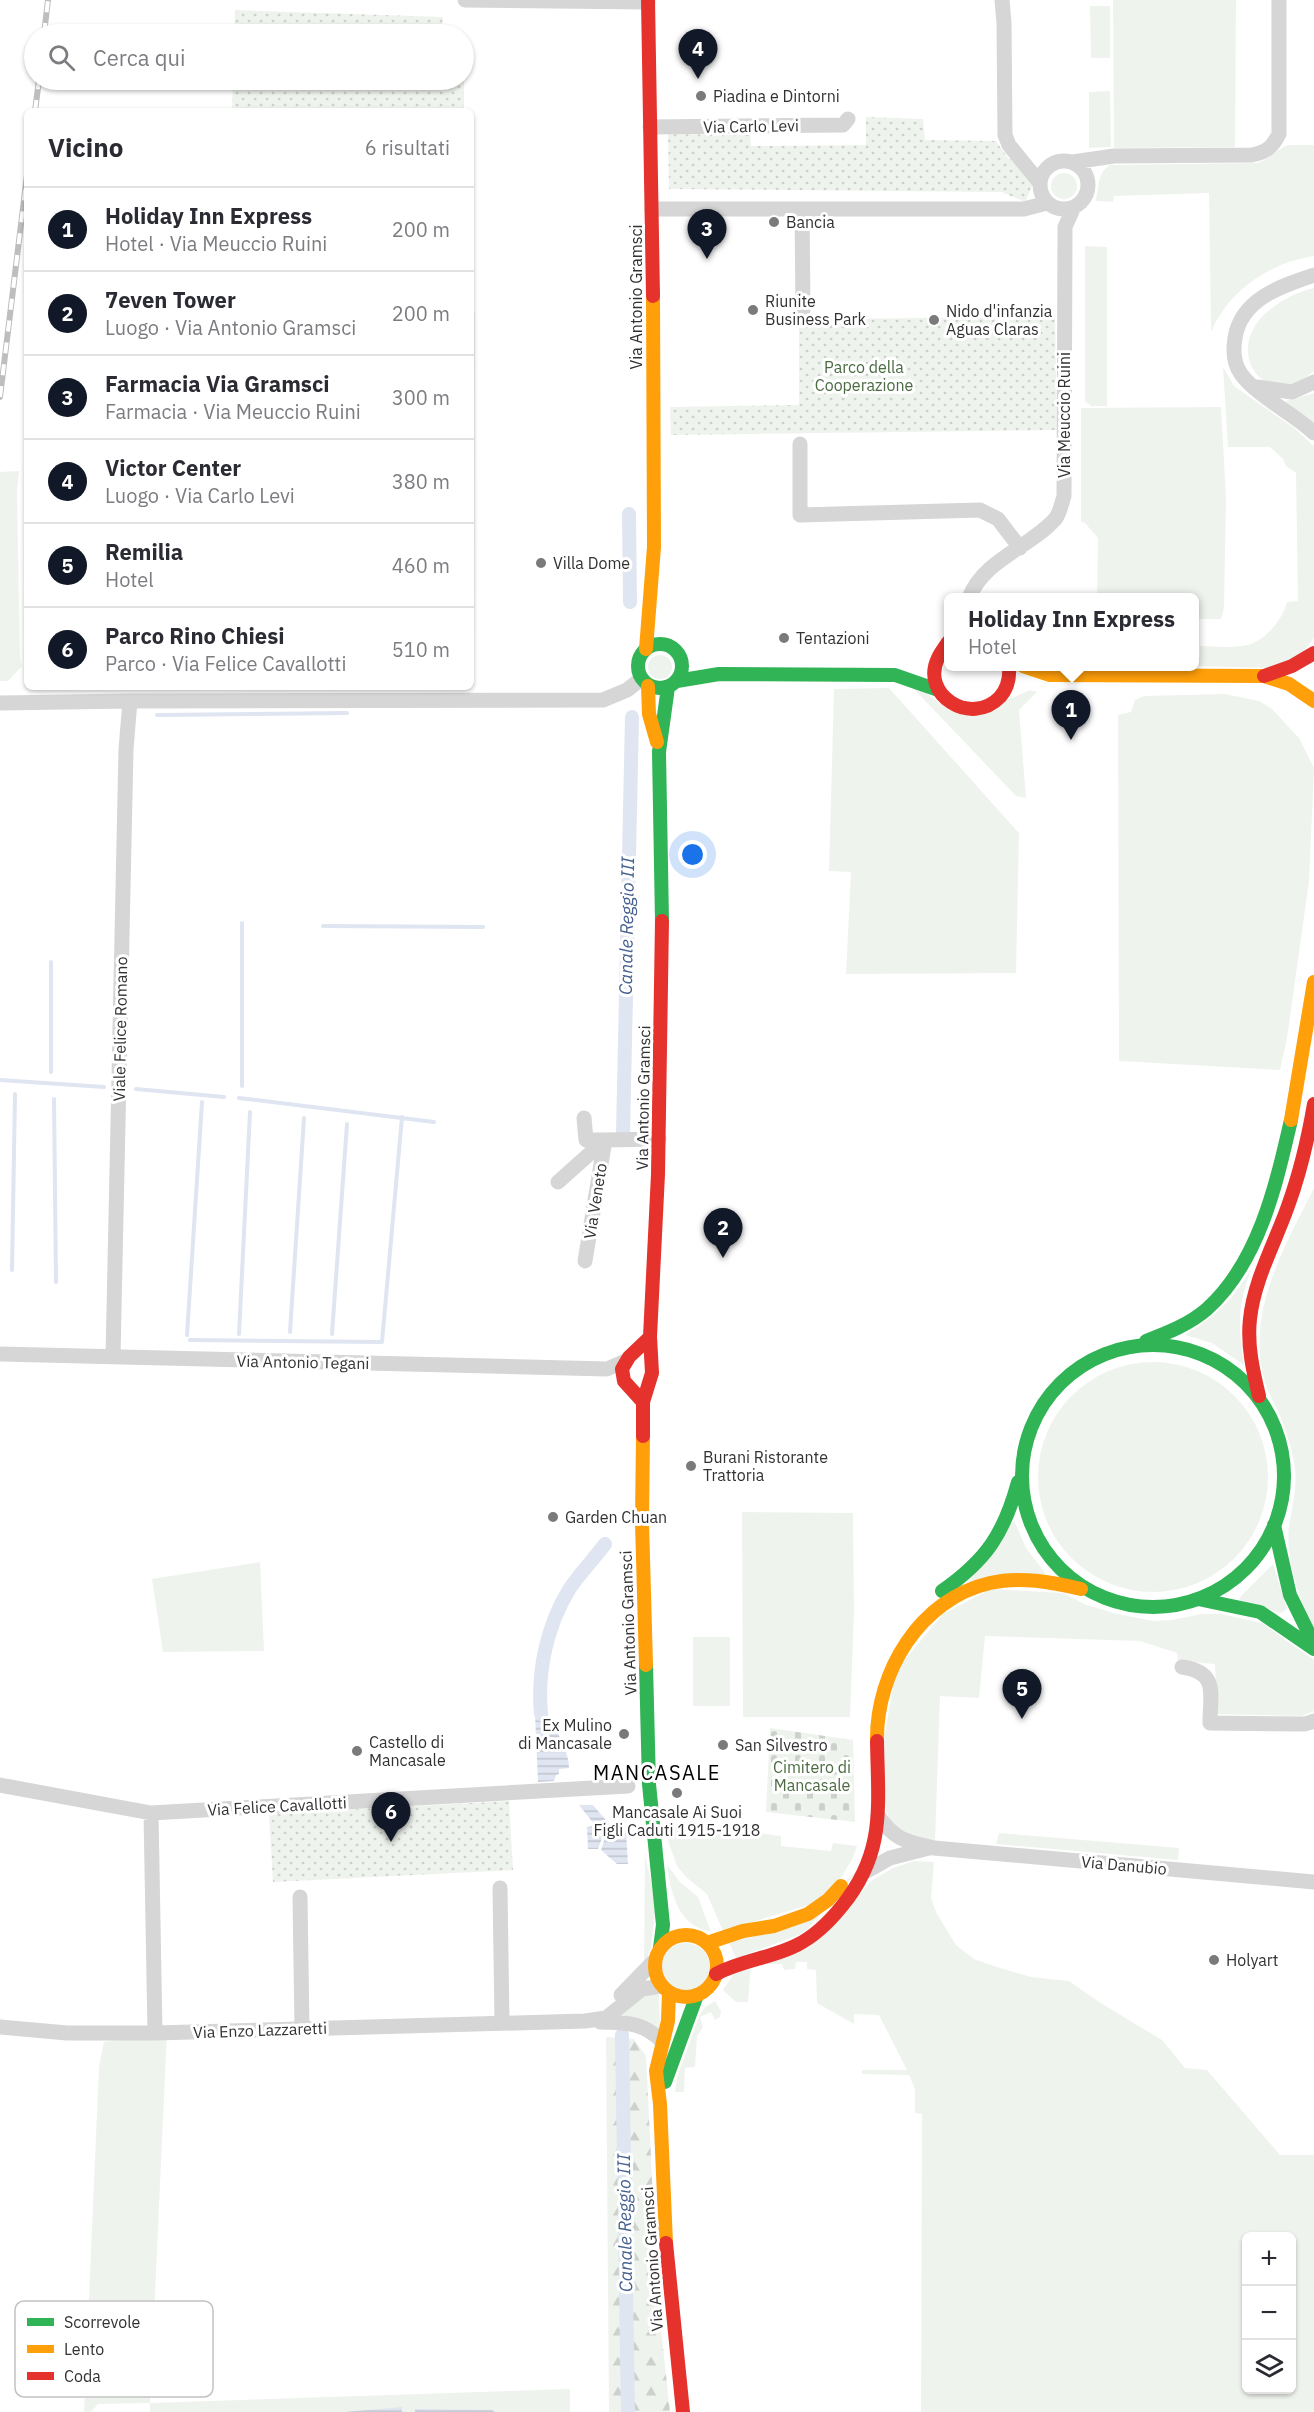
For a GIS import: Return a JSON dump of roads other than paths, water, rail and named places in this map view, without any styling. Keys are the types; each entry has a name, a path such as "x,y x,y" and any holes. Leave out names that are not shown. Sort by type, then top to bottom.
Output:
{"street":[{"path":"465,0 648,1"},
{"name":"Via Meuccio Ruini","path":"1002,0 1004,22 1003,123 1009,145 1040,185 1065,227"},
{"path":"1020,157 1054,163 1114,156 1251,156 1264,153 1279,135 1279,0"},
{"name":"Via Antonio Gramsci","path":"648,1 652,209 652,593 646,648 639,658 649,714 660,752"},
{"name":"Via Carlo Levi","path":"650,127 843,125 848,119"},
{"name":"Via Meuccio Ruini","path":"971,593 991,567 1020,548 1057,517 1064,496 1065,227 1074,207 1085,198 1096,172 1114,156"},
{"path":"1072,162 1084,171 1089,185"},
{"path":"1024,209 1040,185 1044,171 1054,163"},
{"path":"652,209 1024,209 1051,205 1060,209 1074,207"},
{"path":"802,209 803,310"},
{"path":"1314,275 1277,288 1244,313 1236,330 1233,347 1241,374 1314,433"},
{"path":"1252,385 1272,391 1292,392 1314,382"},
{"path":"800,444 800,515 980,510 998,519 1020,548"},
{"path":"980,593 991,567"},
{"name":"Via Antonio Gramsci","path":"652,593 662,626 682,667 672,684 660,752 662,897 659,1139 650,1337 652,1373 643,1402 642,1522 649,1784 663,1924 658,1954"},
{"path":"646,648 657,644 673,649 719,674"},
{"path":"895,675 915,666 944,647"},
{"path":"944,647 933,671 938,690 947,701 960,708 975,710 989,706 1001,697 1008,684 1009,671"},
{"path":"1264,676 1292,666 1314,653"},
{"path":"1314,653 1306,677 1314,700"},
{"path":"1038,671 1050,675"},
{"path":"0,703 603,700 642,678 654,688 719,674 895,675 938,690"},
{"path":"1008,684 1050,675 1264,676 1289,684 1314,700"},
{"name":"Viale Felice Romano","path":"113,1357 126,749 130,701"},
{"path":"707,1943 743,1931 774,1926 808,1914 828,1900 843,1883 857,1861 863,1840 865,1813 864,1725 869,1695 886,1652 914,1613 974,1568 995,1545 1008,1514 1032,1424 1056,1388 1090,1361 1176,1330 1208,1308 1230,1282 1248,1253 1276,1179 1286,1139 1314,982"},
{"path":"658,1954 654,1969 665,1989 682,1997 697,1995 708,1987 716,1974 733,1964 780,1951 801,1942 846,1901 865,1872 874,1851 878,1816 877,1728 882,1697 900,1652 921,1625 939,1607 955,1597 989,1583 1025,1579 1042,1580 1091,1592 1120,1603 1151,1607 1175,1605 1214,1592 1244,1570 1256,1557 1274,1525 1283,1489 1284,1471 1277,1434 1260,1401 1252,1374 1248,1340 1251,1305 1289,1206 1304,1155 1314,1104"},
{"name":"Via Veneto","path":"585,1118 586,1140 659,1139"},
{"name":"Via Veneto","path":"558,1182 604,1140"},
{"name":"Via Veneto","path":"585,1261 604,1140"},
{"path":"626,1370 650,1337"},
{"path":"1130,1347 1163,1345 1211,1358 1238,1376 1260,1401"},
{"name":"Via Antonio Tegani","path":"0,1354 626,1370"},
{"path":"626,1370 643,1357 650,1364"},
{"path":"626,1370 639,1387 648,1382"},
{"path":"626,1370 643,1402"},
{"path":"1022,1466 1022,1487 1026,1509 1043,1548 1073,1580 1091,1592"},
{"path":"1274,1525 1290,1595 1314,1644"},
{"path":"1197,1599 1260,1612 1314,1649"},
{"path":"1182,1667 1197,1669 1210,1683 1210,1723 1305,1724 1314,1721"},
{"name":"Via Felice Cavallotti","path":"0,1785 151,1813 628,1786"},
{"path":"151,1813 155,2032"},
{"name":"Via Danubio","path":"878,1816 889,1832 898,1838 934,1848 1314,1882"},
{"name":"Via Antonio Gramsci","path":"654,1843 667,1894 678,1919 693,1936"},
{"name":"Via Danubio","path":"865,1872 890,1858 934,1848"},
{"path":"500,1888 502,2023"},
{"path":"300,1897 302,2028"},
{"path":"585,2021 625,1991 675,1937 693,1936 707,1943 716,1958 716,1974"},
{"name":"Via Enzo Lazzaretti","path":"585,2021 606,2018 642,1989 665,1989"},
{"name":"Via Antonio Gramsci","path":"665,1989 669,2018 656,2072 656,2087 660,2104 667,2270 683,2412"},
{"name":"Via Antonio Gramsci","path":"660,2104 669,2069 697,1995"},
{"name":"Via Enzo Lazzaretti","path":"0,2027 67,2033 585,2021 632,2023 649,2029 662,2041"}],"waterway":[{"name":"Canale Reggio III","path":"629,514 630,602"},
{"path":"157,715 347,713"},
{"name":"Canale Reggio III","path":"623,1134 632,717"},
{"path":"242,923 242,1086"},
{"path":"323,926 483,927"},
{"path":"51,962 51,1072"},
{"path":"0,1080 104,1087"},
{"path":"136,1089 224,1097"},
{"path":"12,1270 15,1094"},
{"path":"239,1098 434,1122"},
{"path":"54,1099 56,1282"},
{"path":"187,1335 202,1102"},
{"path":"239,1334 250,1112"},
{"path":"190,1340 382,1342 402,1117"},
{"path":"290,1332 304,1118"},
{"path":"332,1334 347,1124"},
{"name":"Canale Reggio III","path":"541,1714 542,1665 555,1617 570,1588 605,1544"},
{"name":"Canale Reggio III","path":"622,2035 628,2412"}],"railway":[{"path":"45,24 48,0"},
{"path":"35,108 38,90"},
{"path":"0,397 24,200"}],"place":[{"name":"Victor Center","path":"698,79"},
{"name":"Piadina e Dintorni","path":"701,96"},
{"name":"Bancia","path":"774,222"},
{"name":"Farmacia Via Gramsci","path":"707,259"},
{"name":"Riunite Business Park","path":"753,310"},
{"name":"Nido d'infanzia Aguas Claras","path":"934,320"},
{"name":"Villa Dome","path":"541,563"},
{"name":"Tentazioni","path":"784,638"},
{"name":"Holiday Inn Express","path":"1071,740"},
{"name":"7even Tower","path":"723,1258"},
{"name":"Burani Ristorante Trattoria","path":"691,1466"},
{"name":"Garden Chuan","path":"553,1517"},
{"name":"Remilia","path":"1022,1719"},
{"name":"Ex Mulino di Mancasale","path":"624,1734"},
{"name":"San Silvestro","path":"723,1745"},
{"name":"Castello di Mancasale","path":"357,1751"},
{"name":"Mancasale Ai Suoi Figli Caduti 1915-1918","path":"677,1793"},
{"name":"Parco Rino Chiesi","path":"391,1842"},
{"name":"Holyart","path":"1214,1960"}],"district":[{"name":"MANCASALE","path":"657,1773"}],"park label":[{"name":"Parco della Cooperazione","path":"864,376"},
{"name":"Cimitero di Mancasale","path":"812,1776"}]}
